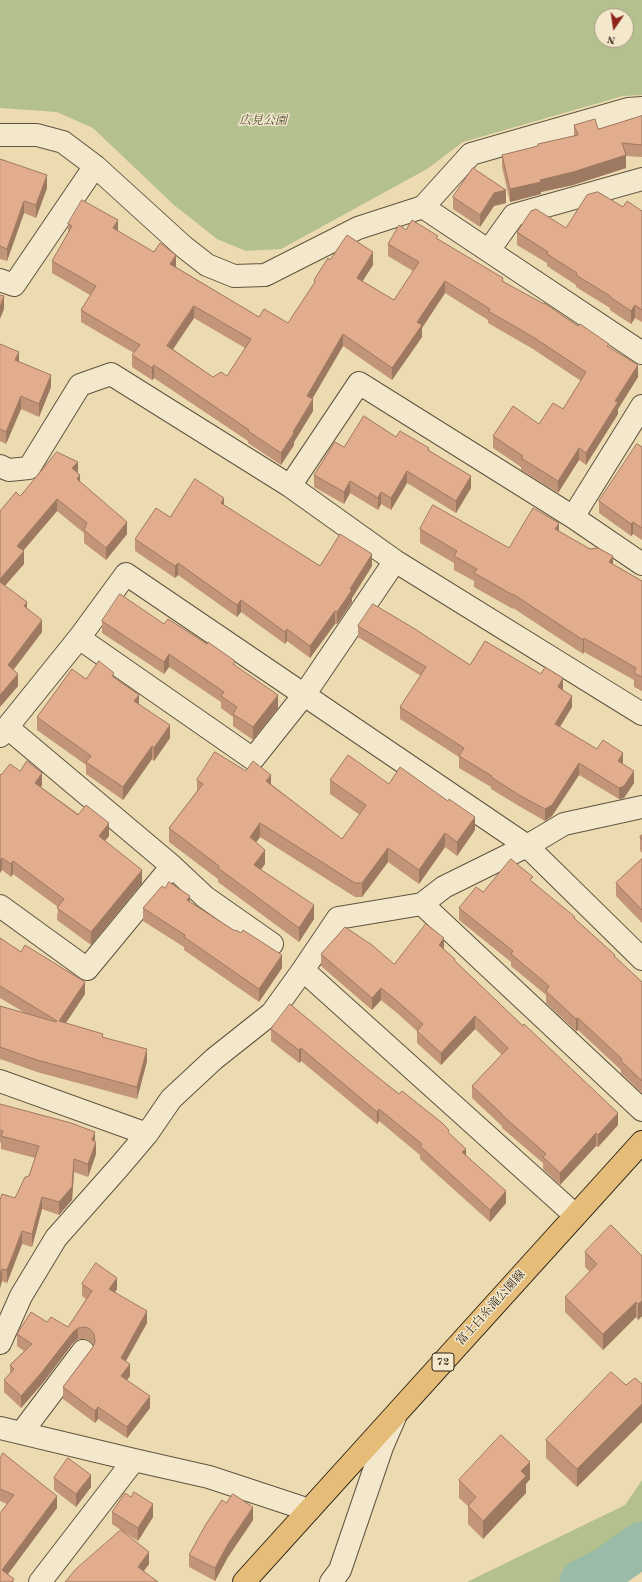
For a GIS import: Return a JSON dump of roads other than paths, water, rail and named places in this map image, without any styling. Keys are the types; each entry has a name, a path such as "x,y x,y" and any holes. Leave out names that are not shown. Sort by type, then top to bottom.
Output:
{"main road":[{"name":"富士白糸滝公園線","path":"244,1582 642,1142"}],"street":[{"path":"0,135 36,135 63,142 95,166 184,247 207,265 234,276 265,275 358,228 423,207 471,154 628,109 642,108"},
{"path":"0,280 14,285 95,166"},
{"path":"489,250 514,215 642,179"},
{"path":"423,207 642,354"},
{"path":"3,472 29,468 80,385 111,374 290,486 395,561 642,714"},
{"path":"290,486 359,383 573,517 642,564"},
{"path":"573,517 635,435 642,406"},
{"path":"79,638 253,759 304,695 395,561"},
{"path":"272,944 205,897 172,866 4,732 79,638 126,574 527,846 642,959"},
{"path":"0,1343 21,1296 56,1238 147,1134 171,1099 214,1059 272,1013 338,918 422,904 444,887 527,846 564,824 642,806"},
{"path":"0,906 87,969 172,866"},
{"path":"422,904 642,1110"},
{"path":"303,970 575,1215"},
{"path":"0,1081 147,1134"},
{"path":"22,1432 83,1352"},
{"path":"332,1582 340,1570 382,1447 398,1413"},
{"path":"0,1428 209,1477 309,1510"},
{"path":"40,1582 134,1460"}],"waterway":[{"path":"582,1582 607,1569 642,1544"}],"park label":[{"name":"広見公園","path":"263,121"}]}
